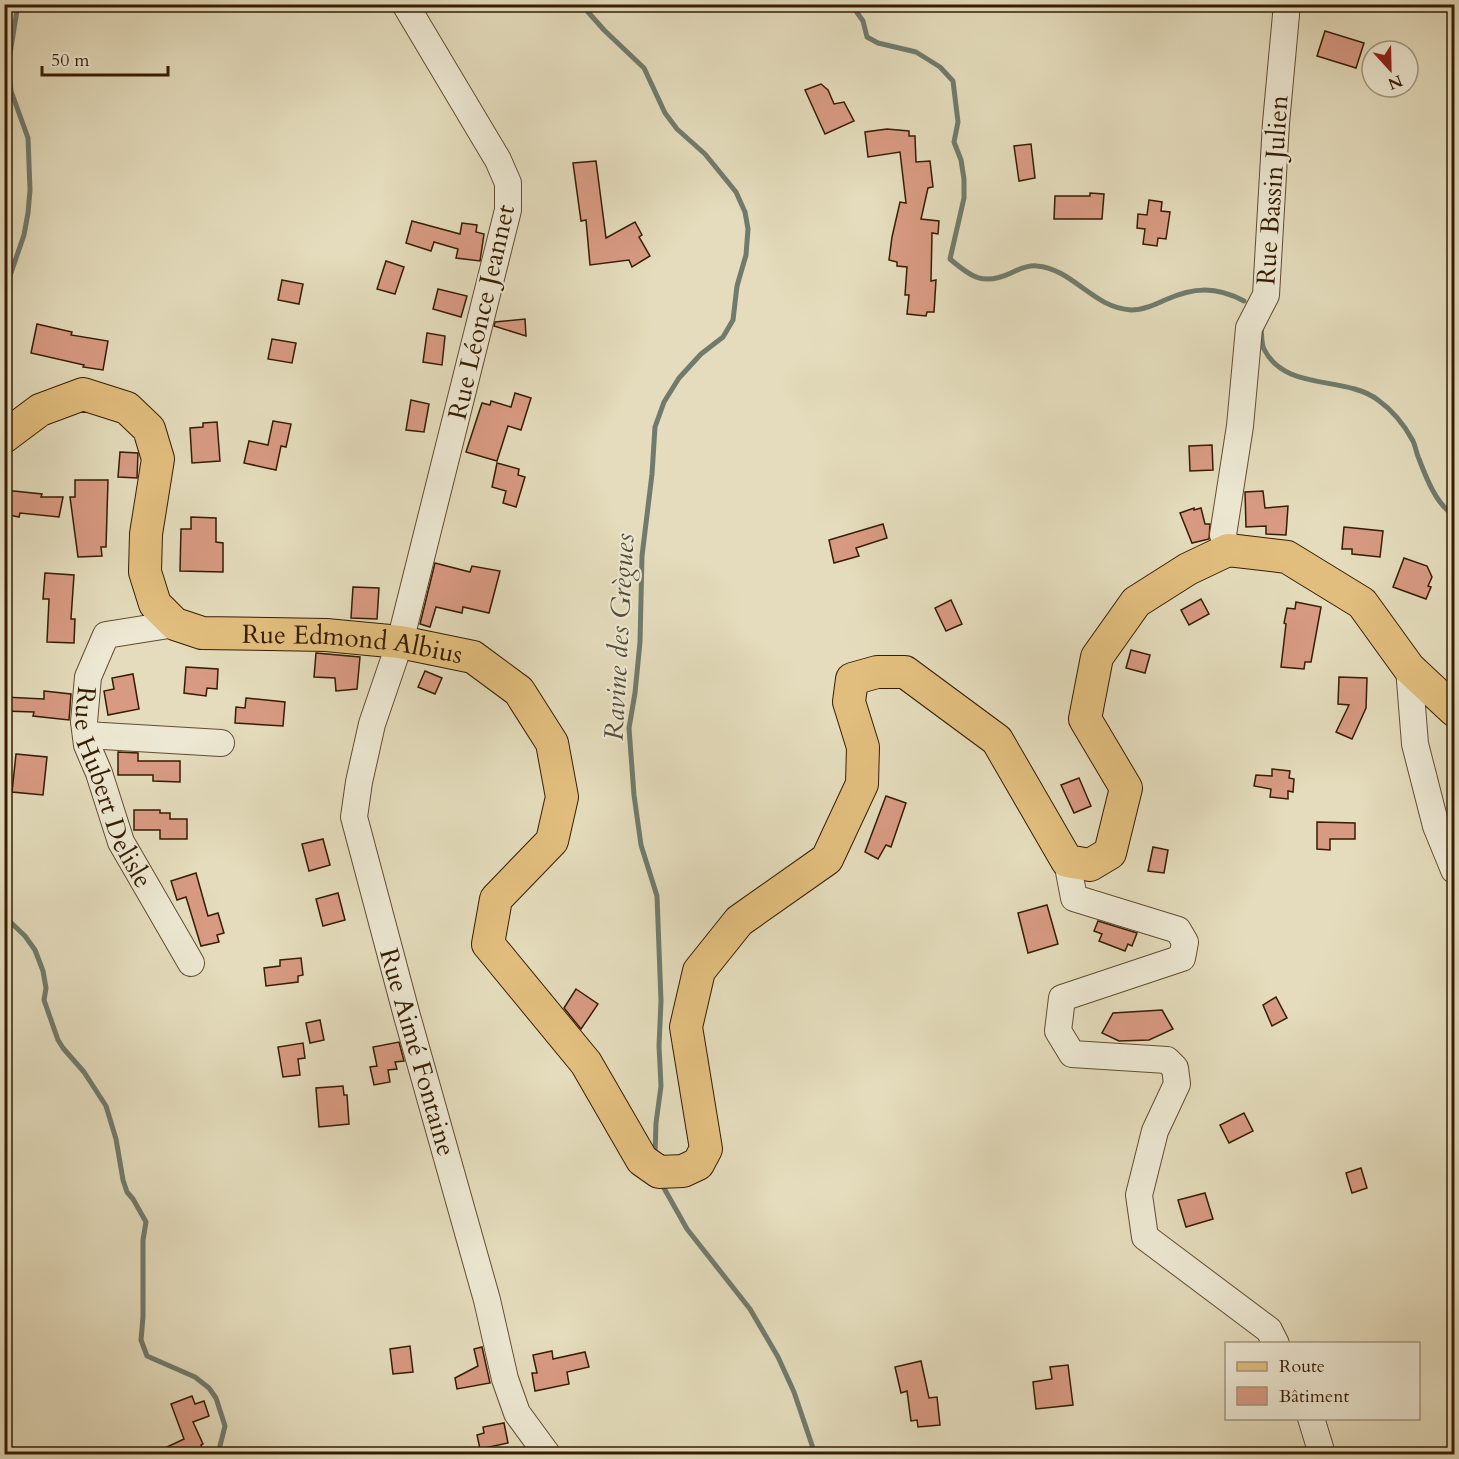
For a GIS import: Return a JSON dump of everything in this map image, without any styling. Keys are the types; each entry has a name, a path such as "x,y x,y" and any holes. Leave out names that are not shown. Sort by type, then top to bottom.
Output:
{"main road":[{"name":"Rue Edmond Albius","path":"4,437 40,410 83,394 127,408 149,429 158,459 146,534 145,572 155,604 175,624 202,633 326,635 400,642 473,657 519,691 552,743 562,797 552,841 496,899 488,944 586,1063 642,1160 659,1172 683,1171 698,1164 706,1149 686,1027 699,971 739,921 827,859 862,784 862,747 849,702 852,679 877,672 905,672 998,740 1067,861"},
{"path":"1067,861 1090,865 1110,853 1126,788 1085,719 1097,657 1136,602 1188,569 1228,550 1287,557 1362,603 1409,668 1455,710"}],"street":[{"name":"Rue Léonce Jeannet","path":"400,642 508,210 508,183 498,160 405,4"},
{"name":"Rue Bassin Julien","path":"1228,550 1223,535 1240,426 1249,328 1266,295 1276,123 1287,4"},
{"name":"Rue Hubert Delisle","path":"175,624 106,636 88,677 84,722 87,745 99,773 121,842 191,963"},
{"name":"Rue Aimé Fontaine","path":"400,642 372,724 358,782 354,817 487,1300 505,1379 517,1413 547,1455"},
{"path":"1409,668 1415,744 1436,826 1455,870"},
{"path":"86,735 221,743"},
{"path":"1067,861 1074,898 1178,930 1185,942 1182,958 1062,998 1059,1020 1058,1031 1072,1054 1167,1060 1175,1068 1177,1084 1155,1131 1139,1196 1145,1237 1269,1330 1275,1342"},
{"path":"1311,1420 1322,1455"}],"building":[{"path":"1325,31 1360,42 1360,56 1356,68 1317,56"},
{"path":"821,84 828,90 834,104 844,102 854,121 825,134 805,90"},
{"path":"887,129 909,131 909,136 915,136 916,162 930,161 933,187 928,188 921,219 939,221 938,234 932,233 931,281 936,280 934,312 927,312 926,316 907,314 909,295 905,295 907,267 897,266 897,262 889,260 900,202 906,203 900,152 868,157 865,132"},
{"path":"1031,144 1035,178 1019,181 1014,146"},
{"path":"596,161 606,238 635,222 642,235 639,237 650,256 632,267 629,260 590,265 586,220 581,221 573,163"},
{"path":"1090,193 1104,194 1102,219 1054,219 1055,196 1090,196"},
{"path":"1149,200 1162,202 1161,211 1170,212 1166,239 1158,238 1157,246 1143,244 1145,229 1137,228 1138,214 1147,215"},
{"path":"412,221 460,234 462,223 477,225 476,232 484,234 480,261 456,258 458,249 434,242 431,251 406,243"},
{"path":"386,261 404,267 395,294 377,289"},
{"path":"282,280 303,284 299,304 278,300"},
{"path":"438,289 467,296 461,317 433,309"},
{"path":"525,319 526,336 494,326 495,322"},
{"path":"37,324 72,332 71,335 108,341 103,370 31,353"},
{"path":"427,333 445,336 442,365 423,362"},
{"path":"272,339 296,343 292,363 268,359"},
{"path":"515,393 531,398 521,430 508,426 497,461 466,452 482,403 490,405 491,401 511,407"},
{"path":"411,400 429,404 424,432 406,430"},
{"path":"273,421 291,424 286,447 281,446 276,470 244,463 249,441 268,445"},
{"path":"217,422 220,461 192,463 190,428 203,427 203,423"},
{"path":"1212,445 1213,470 1190,471 1189,446"},
{"path":"120,452 138,453 137,478 118,477"},
{"path":"497,463 519,469 518,475 525,477 516,507 503,503 506,491 492,487"},
{"path":"75,480 108,480 106,547 101,547 102,556 78,557 70,497 75,497"},
{"path":"4,490 42,494 41,497 63,497 59,517 20,513 19,517 4,514"},
{"path":"1263,491 1265,508 1288,506 1286,535 1266,534 1266,526 1246,527 1245,492"},
{"path":"1194,508 1194,510 1201,508 1205,524 1210,524 1209,539 1192,543 1180,513"},
{"path":"191,517 216,518 216,542 223,543 223,572 180,571 181,529 191,529"},
{"path":"883,524 887,538 856,548 859,556 834,563 829,540"},
{"path":"1344,527 1383,531 1380,557 1352,554 1352,549 1342,549"},
{"path":"1404,558 1427,566 1432,577 1426,599 1393,587"},
{"path":"435,563 470,572 472,566 500,571 489,613 463,607 462,613 436,607 430,627 420,624"},
{"path":"45,573 74,575 71,619 75,619 74,643 47,642 49,599 43,599"},
{"path":"353,587 379,588 377,619 351,618"},
{"path":"1201,599 1209,614 1189,625 1181,610"},
{"path":"951,600 962,624 946,631 935,608"},
{"path":"1296,602 1321,607 1311,662 1305,662 1304,669 1281,667 1287,608 1295,609"},
{"path":"1131,650 1150,655 1145,673 1126,668"},
{"path":"316,653 360,657 357,689 336,691 335,678 314,677"},
{"path":"186,667 218,669 217,689 207,688 206,696 184,693"},
{"path":"425,671 442,678 435,694 418,687"},
{"path":"133,674 139,709 108,715 104,691 114,689 112,678"},
{"path":"1339,677 1367,678 1366,708 1352,739 1336,732 1349,705 1338,704"},
{"path":"44,691 71,694 69,720 33,716 34,712 4,711 4,697 44,699"},
{"path":"246,698 285,702 283,726 235,723 236,707 245,708"},
{"path":"118,752 138,753 138,761 180,761 180,782 153,781 153,775 118,775"},
{"path":"16,754 47,757 43,795 12,792"},
{"path":"1272,769 1290,771 1289,778 1294,779 1293,792 1288,791 1288,799 1270,797 1271,789 1254,786 1256,775 1272,776"},
{"path":"1079,778 1091,806 1074,813 1061,785"},
{"path":"886,796 906,803 891,847 886,845 878,859 865,852"},
{"path":"134,810 160,810 160,813 170,813 170,819 187,819 187,839 160,839 160,830 134,830"},
{"path":"1317,822 1355,823 1355,839 1330,839 1330,850 1317,849"},
{"path":"323,839 330,865 309,871 302,844"},
{"path":"1153,847 1168,850 1164,873 1148,871"},
{"path":"196,873 208,916 218,913 224,933 217,935 219,942 201,946 186,897 177,900 171,881"},
{"path":"338,893 345,920 323,926 316,899"},
{"path":"1047,905 1058,944 1028,953 1018,913"},
{"path":"1098,921 1137,933 1132,946 1128,944 1125,951 1099,941 1102,934 1094,931"},
{"path":"301,958 303,975 298,976 298,982 266,986 264,968 280,966 280,960"},
{"path":"576,989 598,1004 581,1029 564,1008"},
{"path":"1276,997 1287,1018 1272,1026 1263,1005"},
{"path":"1162,1010 1173,1029 1149,1040 1119,1041 1102,1033 1113,1013"},
{"path":"320,1020 324,1040 310,1043 306,1023"},
{"path":"399,1042 404,1061 395,1062 397,1069 388,1070 390,1082 374,1085 370,1067 377,1066 373,1047"},
{"path":"303,1043 305,1058 298,1059 300,1075 283,1077 278,1047"},
{"path":"343,1086 344,1095 347,1095 349,1124 319,1127 316,1088"},
{"path":"1244,1113 1253,1131 1229,1143 1220,1125"},
{"path":"1361,1168 1367,1188 1352,1193 1346,1173"},
{"path":"1205,1193 1213,1219 1186,1227 1178,1200"},
{"path":"410,1346 413,1372 393,1374 390,1349"},
{"path":"482,1347 490,1383 457,1389 455,1378 478,1366 474,1349"},
{"path":"552,1351 553,1359 585,1352 589,1367 567,1372 569,1384 535,1391 532,1373 537,1373 533,1355"},
{"path":"921,1361 929,1398 937,1397 940,1425 918,1427 917,1420 911,1421 907,1391 901,1393 895,1367"},
{"path":"1068,1365 1073,1405 1036,1409 1033,1382 1052,1379 1050,1367"},
{"path":"192,1396 195,1404 204,1401 209,1416 193,1422 203,1444 202,1449 189,1455 150,1455 184,1439 171,1404"},
{"path":"504,1423 508,1443 480,1449 477,1435 484,1433 483,1427"}],"waterway":[{"path":"4,293 24,235 30,190 28,138 11,91 8,66 18,4"},
{"name":"Ravine des Grègues","path":"585,4 588,12 604,30 644,68 665,113 677,129 705,154 736,192 745,212 748,229 746,255 737,286 733,320 723,337 701,354 679,378 664,402 655,427 642,556 640,642 629,728 634,795 641,845 657,896 661,1086 655,1155"},
{"path":"851,4 863,21 867,37 878,43 916,52 940,67 953,81 958,122 954,142 961,160 964,198 950,259 964,271 978,278 993,279 1030,266 1050,269 1062,274 1105,303 1131,310 1144,308 1186,293 1205,290 1224,293 1244,301"},
{"path":"1261,327 1264,349 1274,363 1286,372 1364,392 1388,409 1413,441 1425,475 1437,498 1454,516"},
{"path":"4,916 25,936 35,950 43,971 46,988 44,1000 58,1040 84,1072 106,1106 116,1139 127,1192 146,1222 143,1240 141,1340 147,1356 195,1377 209,1388 216,1398 225,1426 218,1454"},
{"name":"Ravine des Grègues","path":"660,1181 687,1229 750,1309 778,1357 794,1392 815,1454"}]}
